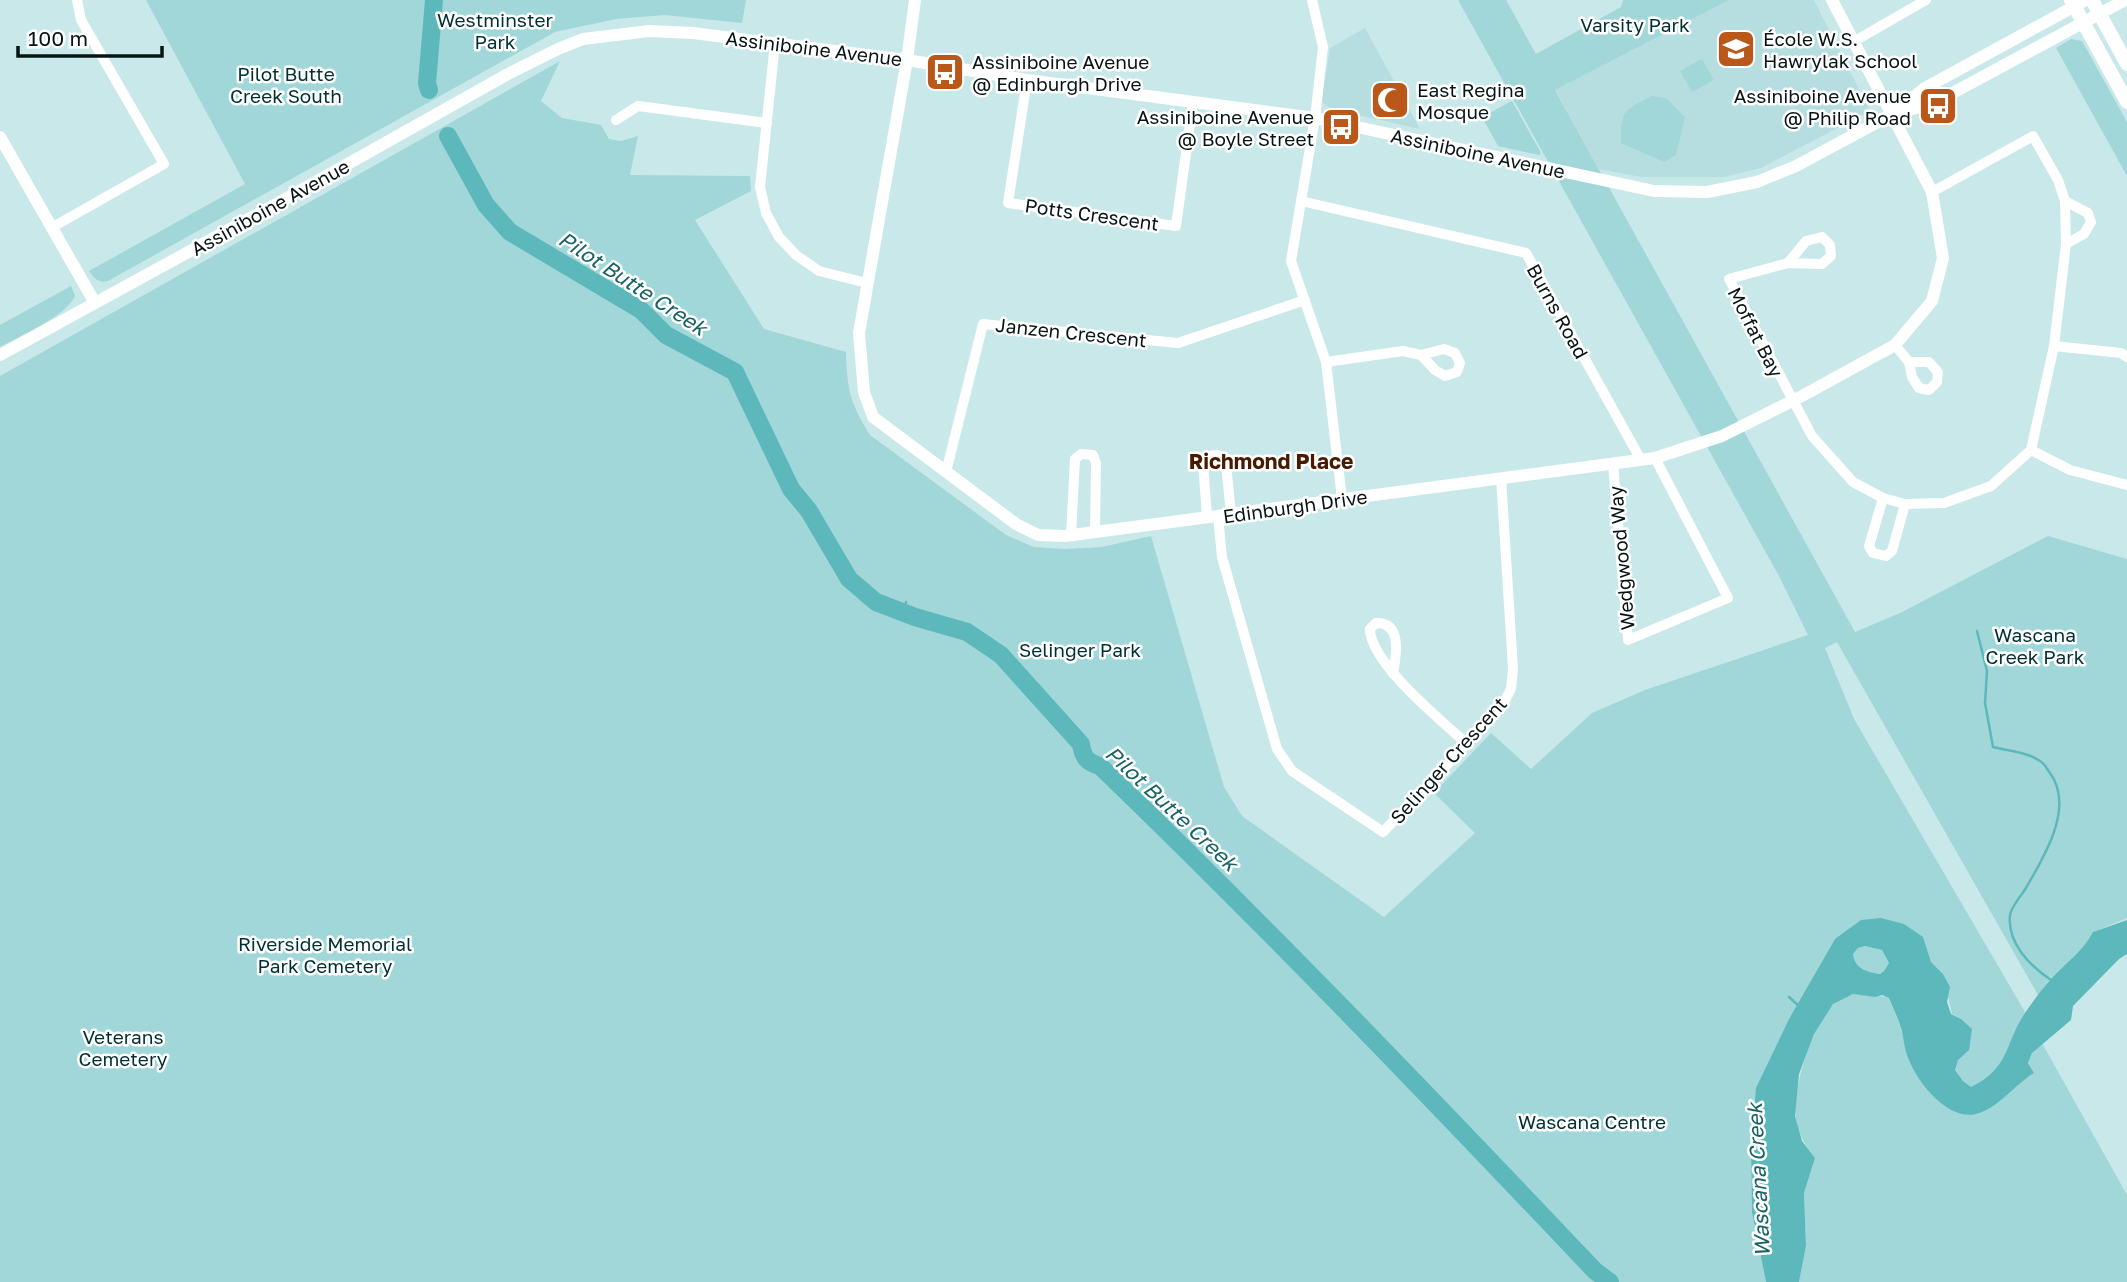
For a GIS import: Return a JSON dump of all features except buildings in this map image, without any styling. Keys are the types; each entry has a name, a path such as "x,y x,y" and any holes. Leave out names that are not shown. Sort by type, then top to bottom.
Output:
{"main road":[{"path":"2092,0 2127,64"},
{"path":"2077,2 2084,23 2127,102"}],"street":[{"path":"51,228 164,164 82,20 77,0"},
{"name":"Edinburgh Drive","path":"915,0 859,333 864,392 873,417 1016,524 1038,535 1071,535 1648,459 1722,436 1895,345 1932,300 1944,258 1933,191 1832,0"},
{"path":"1312,0 1323,47 1315,118 1291,261 1326,362 1342,499"},
{"path":"1853,41 1926,0"},
{"name":"Assiniboine Avenue","path":"1891,115 1934,103 2125,0"},
{"name":"Assiniboine Avenue","path":"0,355 508,74 583,39 649,31 775,43 907,60 1027,80 1315,118 1654,191 1707,191 1757,183 1796,166 1891,115 1925,88 2077,2"},
{"path":"775,43 760,187 766,213 779,237 796,255 819,271 867,283"},
{"name":"Potts Crescent","path":"1027,80 1008,203 1176,226 1193,102"},
{"path":"615,120 638,106 766,123"},
{"path":"1792,401 1812,436 1853,482 1883,498 1905,504 1944,503 1991,486 2031,450 2054,346 2066,244 2065,201 2058,180 2033,136 1933,191"},
{"path":"0,137 96,303"},
{"name":"Burns Road","path":"1301,201 1526,253 1648,459"},
{"path":"2065,201 2088,213 2091,222 2084,234 2066,244"},
{"name":"Moffat Bay","path":"1788,263 1729,279 1792,401"},
{"name":"Janzen Crescent","path":"946,472 983,324 1178,343 1305,300"},
{"path":"1895,345 1909,362"},
{"path":"2054,346 2125,354"},
{"path":"1326,362 1403,351 1422,355"},
{"path":"2031,450 2070,470 2127,485"},
{"path":"1071,535 1075,459 1081,454 1093,455 1096,463 1095,532"},
{"path":"1219,455 1226,464 1219,516 1203,462 1209,456 1219,455"},
{"name":"Wedgwood Way","path":"1613,463 1628,640 1728,598 1648,459"},
{"name":"Selinger Crescent","path":"1219,516 1222,556 1277,749 1292,771 1383,832 1501,708 1511,689 1513,668 1502,478"},
{"path":"1883,498 1869,546 1873,553 1886,556 1892,551 1905,504"},
{"path":"1393,674 1397,653 1395,637 1391,628 1383,623 1376,623 1370,629 1370,638 1378,654 1393,674 1466,744"}],"shaded area":[{"name":"École W.S. Hawrylak School","path":"1729,0 1814,0 1870,111 1761,168 1724,177 1641,177 1599,169 1555,89"},
{"path":"1365,28 1420,129 1331,109 1323,103 1330,48"}],"green space":[{"name":"Pilot Butte Creek South","path":"146,0 746,0 742,23 665,15 616,19 555,32 108,281 99,281 89,271 245,184"},
{"path":"1458,0 1506,0 1536,54 1621,7 1623,0 1729,0 1555,90 1855,632 1900,613 2048,536 2127,559 2127,918 2093,932 2087,945 2050,979 2038,995 1837,642 1825,648 1854,719 2025,1012 1998,1068 1986,1080 1971,1087 1955,1070 1961,1019 1952,1014 1943,974 1931,962 1922,937 1835,939 1790,1017 1751,1148 1752,1212 1766,1282 0,1282 0,376 560,61 541,101 562,118 601,125 609,139 621,141 638,136 630,175 750,176 751,191 695,220 764,329 846,352 851,395 870,435 1006,535 1034,547 1102,547 1151,536 1224,787 1242,816 1384,917 1475,833 1434,793 1491,733 1531,769 1592,713 1645,690 1808,635 1779,576"},
{"path":"2071,39 2082,41 2127,122 2127,176 2056,48"},
{"path":"1702,59 1714,80 1692,92 1680,71"},
{"path":"1652,96 1666,98 1685,117 1676,155 1664,162 1621,143 1623,117 1626,112"},
{"path":"1512,101 1541,153 1539,155 1498,146 1482,117"},
{"path":"71,286 75,296 62,311 0,347 0,325"},
{"path":"1865,946 1882,950 1889,963 1880,974 1866,971 1856,963 1853,954 1858,948"},
{"path":"1853,994 1889,998 1900,1025 1909,1060 1997,1103 2034,1073 2028,1063 2032,1053 2042,1043 2127,1195 2127,1282 1799,1282 1806,1246 1804,1193 1815,1158 1803,1140 1796,1120 1800,1076 1811,1041 1825,1013 1840,999"}],"water":[{"name":"Wascana Creek","path":"1881,918 1904,924 1923,937 1931,962 1943,974 1950,987 1947,1002 1951,1014 1972,1029 1969,1050 1958,1060 1955,1070 1971,1087 1984,1080 2000,1063 2030,1006 2050,980 2084,946 2093,932 2127,920 2127,954 2073,1006 2071,1020 2032,1053 2028,1063 2034,1073 1992,1107 1976,1114 1965,1115 1945,1106 1919,1079 1907,1056 1901,1028 1889,998 1882,995 1875,997 1853,994 1833,1004 1814,1034 1799,1074 1795,1116 1802,1141 1815,1158 1804,1193 1806,1246 1799,1282 1766,1282 1752,1212 1751,1148 1756,1088 1790,1017 1835,939 1861,920","holes":["1865,946 1882,950 1889,963 1880,974 1866,971 1854,959 1853,954 1858,948"]}],"waterway":[{"name":"Pilot Butte Creek","path":"429,90 427,83 434,0"},
{"name":"Pilot Butte Creek","path":"448,136 486,205 510,232 641,310 666,335 735,372 791,489 809,511 849,579 876,602 967,632 1001,655 1081,744 1086,759 1100,766 1226,890 1412,1079 1595,1271 1610,1282"},
{"path":"906,602 905,607 909,614"},
{"path":"1977,631 1987,671 1985,703 1993,747 2040,761 2057,786 2059,801 2054,832 2041,862 2010,915 2016,944 2028,961 2051,980"},
{"path":"1789,997 1799,1006"}],"place":[{"name":"École W.S. Hawrylak School","path":"1736,49"},
{"name":"Assiniboine Avenue @ Edinburgh Drive","path":"945,72"},
{"name":"East Regina Mosque","path":"1390,100"},
{"name":"Assiniboine Avenue @ Philip Road","path":"1938,106"},
{"name":"Assiniboine Avenue @ Boyle Street","path":"1341,127"}],"district":[{"name":"Richmond Place","path":"1271,461"}],"park label":[{"name":"Varsity Park","path":"1635,24"},
{"name":"Westminster Park","path":"495,30"},
{"name":"Wascana Creek Park","path":"2035,645"},
{"name":"Selinger Park","path":"1080,649"},
{"name":"Riverside Memorial Park Cemetery","path":"325,954"},
{"name":"Veterans Cemetery","path":"123,1047"},
{"name":"Wascana Centre","path":"1592,1121"}]}
